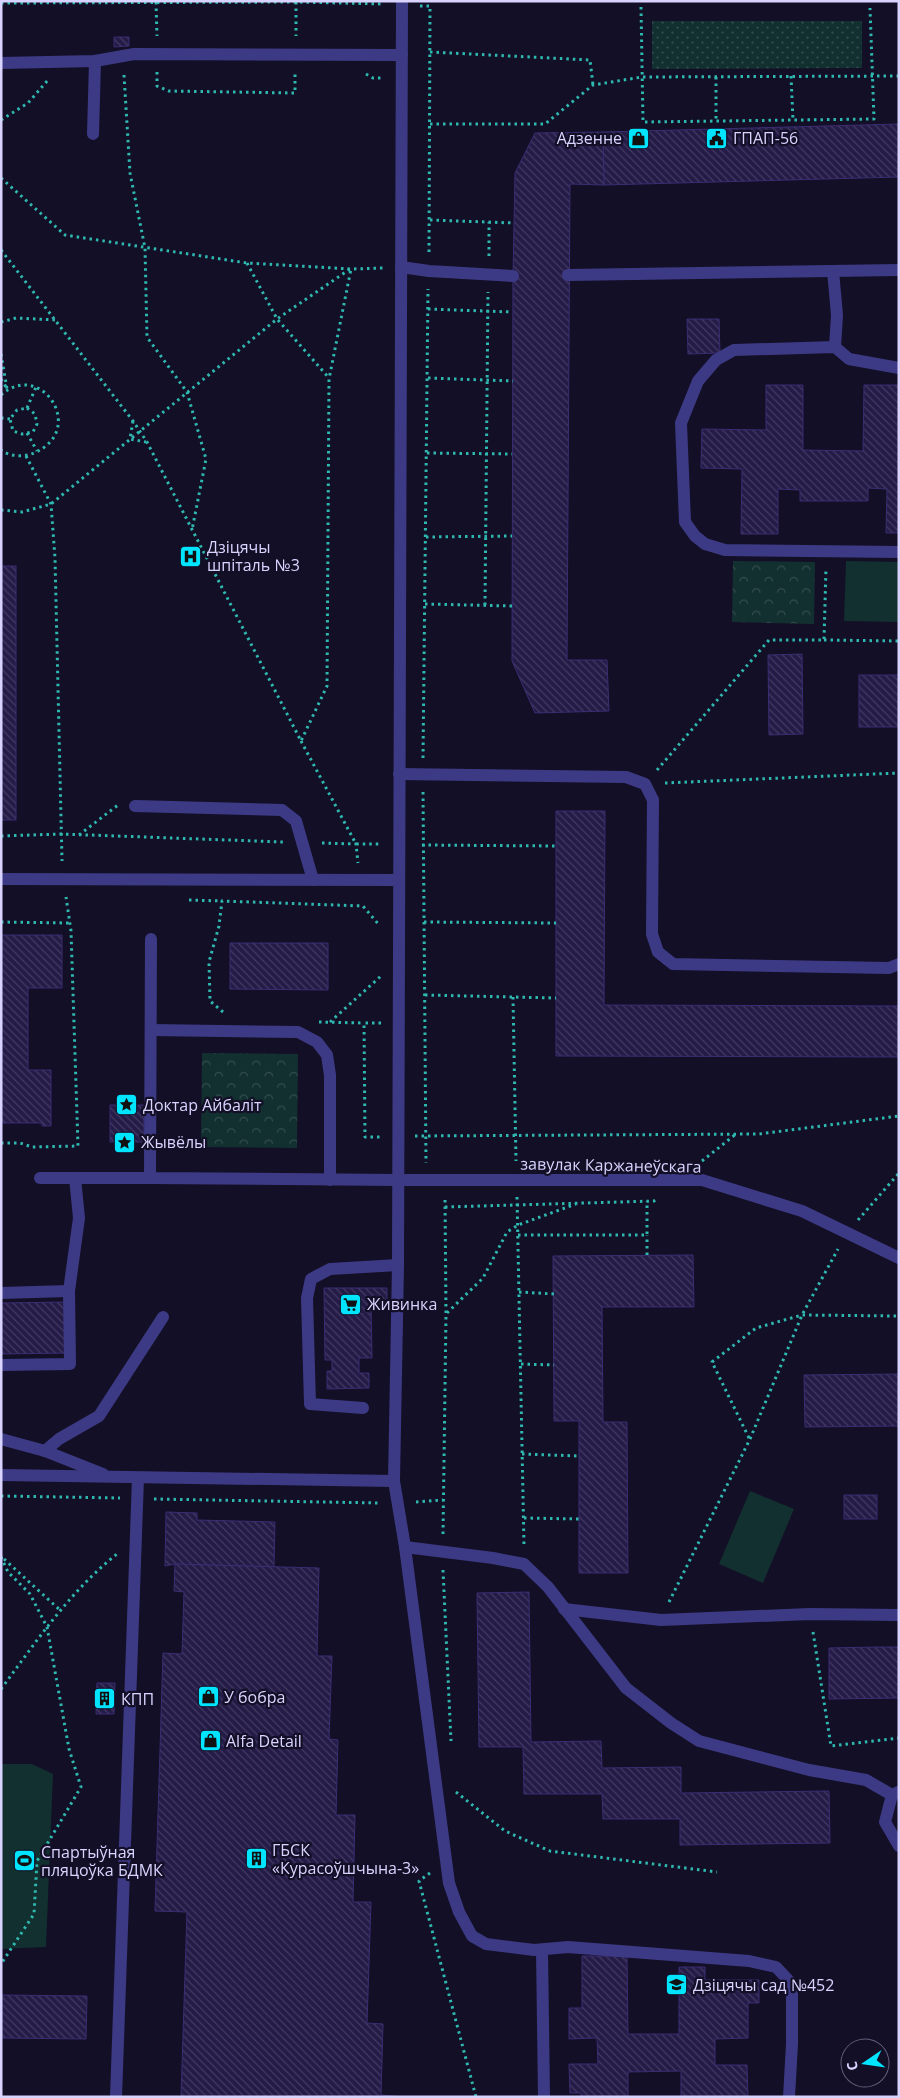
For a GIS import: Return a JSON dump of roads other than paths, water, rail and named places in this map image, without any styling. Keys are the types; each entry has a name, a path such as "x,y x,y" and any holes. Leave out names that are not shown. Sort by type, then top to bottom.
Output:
{"street":[{"path":"402,1 398,1265 394,1482 405,1548 449,1883 459,1912 472,1936 486,1944 542,1950 568,1947 749,1961 776,1967 792,1984 792,2044 789,2097"},
{"path":"1,63 95,61 134,54 296,60 402,55"},
{"path":"93,134 95,61"},
{"path":"401,267 429,271 513,276"},
{"path":"568,276 899,270"},
{"path":"833,271 837,315 835,347"},
{"path":"899,368 849,359 835,347 734,350 716,360 698,381 681,422 686,522 696,536 705,544 725,550 899,552"},
{"path":"399,774 626,777 645,784 653,800 652,934 658,952 673,964 888,968 899,964"},
{"path":"130,803 282,810 296,820 313,880"},
{"path":"1,879 399,880"},
{"path":"150,1178 151,939"},
{"path":"151,1030 298,1032 317,1042 327,1055 330,1074 330,1180"},
{"name":"завулак Каржанеўскага","path":"40,1178 426,1181 702,1180 802,1211 899,1258"},
{"path":"1,1365 70,1364 69,1291 79,1218 75,1178"},
{"path":"362,1408 310,1404 307,1298 311,1279 330,1270 398,1265"},
{"path":"1,1292 69,1291"},
{"path":"45,1451 59,1439 100,1416 163,1317"},
{"path":"1,1439 45,1451 110,1477"},
{"path":"1,1475 394,1482"},
{"path":"116,2097 138,1478"},
{"path":"405,1548 524,1564 548,1587 626,1688 671,1723 699,1741 808,1770 866,1780 895,1793 885,1822 899,1846"},
{"path":"564,1609 661,1620 810,1614 899,1615"},
{"path":"542,1950 544,2097"}],"place":[{"name":"Адзенне","path":"638,138"},
{"name":"ГПАП-56","path":"717,138"},
{"name":"Дзіцячы шпіталь №3","path":"191,556"},
{"name":"Доктар Айбаліт","path":"127,1105"},
{"name":"Жывёлы","path":"125,1142"},
{"name":"Живинка","path":"351,1304"},
{"name":"У бобра","path":"208,1697"},
{"name":"КПП","path":"105,1699"},
{"name":"Alfa Detail","path":"210,1741"},
{"name":"ГБСК «Курасоўшчына-3»","path":"256,1859"},
{"name":"Спартыўная пляцоўка БДМК","path":"25,1861"},
{"name":"Дзіцячы сад №452","path":"677,1985"}]}
